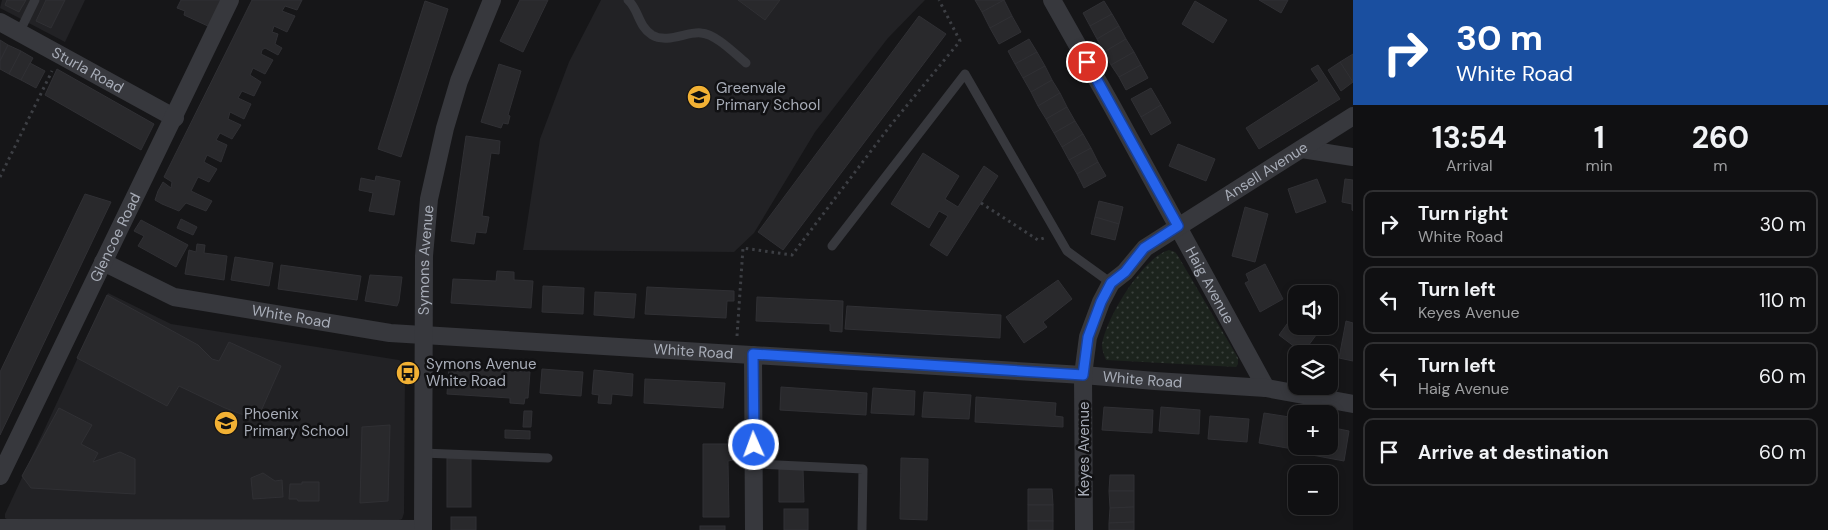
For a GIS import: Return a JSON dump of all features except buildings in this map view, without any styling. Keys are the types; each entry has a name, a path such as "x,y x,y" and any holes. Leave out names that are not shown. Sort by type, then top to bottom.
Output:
{"street":[{"name":"Glencoe Road","path":"0,476 230,0"},
{"name":"Symons Avenue","path":"422,529 424,256 428,198 459,81 492,0"},
{"name":"Haig Avenue","path":"1052,0 1266,388"},
{"name":"Sturla Road","path":"0,22 174,118"},
{"name":"Ansell Avenue","path":"1178,226 1353,116"},
{"path":"1302,149 1353,157"},
{"name":"Keyes Avenue","path":"1084,530 1083,375 1088,337 1101,302 1111,283 1125,272 1144,248 1178,226"},
{"name":"White Road","path":"102,262 168,296 368,330 1266,388 1353,404"},
{"path":"745,354 755,464 754,530"},
{"path":"0,528 422,529"}],"lane":[{"path":"19,33 35,0"},
{"path":"628,0 632,4 640,24 652,35 672,37 701,32 718,40 746,63"},
{"path":"832,246 965,74 1067,251 1111,283"},
{"path":"423,453 548,458"},
{"path":"755,464 863,469 862,529"}],"path":[{"path":"745,354 744,248 792,255 890,126 960,42 939,0"},
{"path":"0,177 60,55"},
{"path":"981,203 1038,240 1056,232"}],"shaded area":[{"path":"2,0 85,0 65,42 0,8"},
{"name":"Greenvale Primary School","path":"601,0 925,0 888,38 815,132 754,233 734,252 523,250 540,139 569,62"},
{"path":"1169,250 1175,252 1178,256 1238,358 1236,367 1106,360 1102,345 1110,320 1118,305 1137,276 1148,264"},
{"name":"Phoenix Primary School","path":"108,293 171,324 399,360 405,370 404,513 402,519 396,521 8,520 5,518 5,514"}],"place":[{"name":"Greenvale Primary School","path":"699,97"},
{"name":"Symons Avenue White Road","path":"408,373"},
{"name":"Phoenix Primary School","path":"226,423"}],"route":[{"path":"754,445 753,354 1083,375 1088,337 1101,302 1111,283 1125,272 1144,248 1178,226 1087,62"}]}
